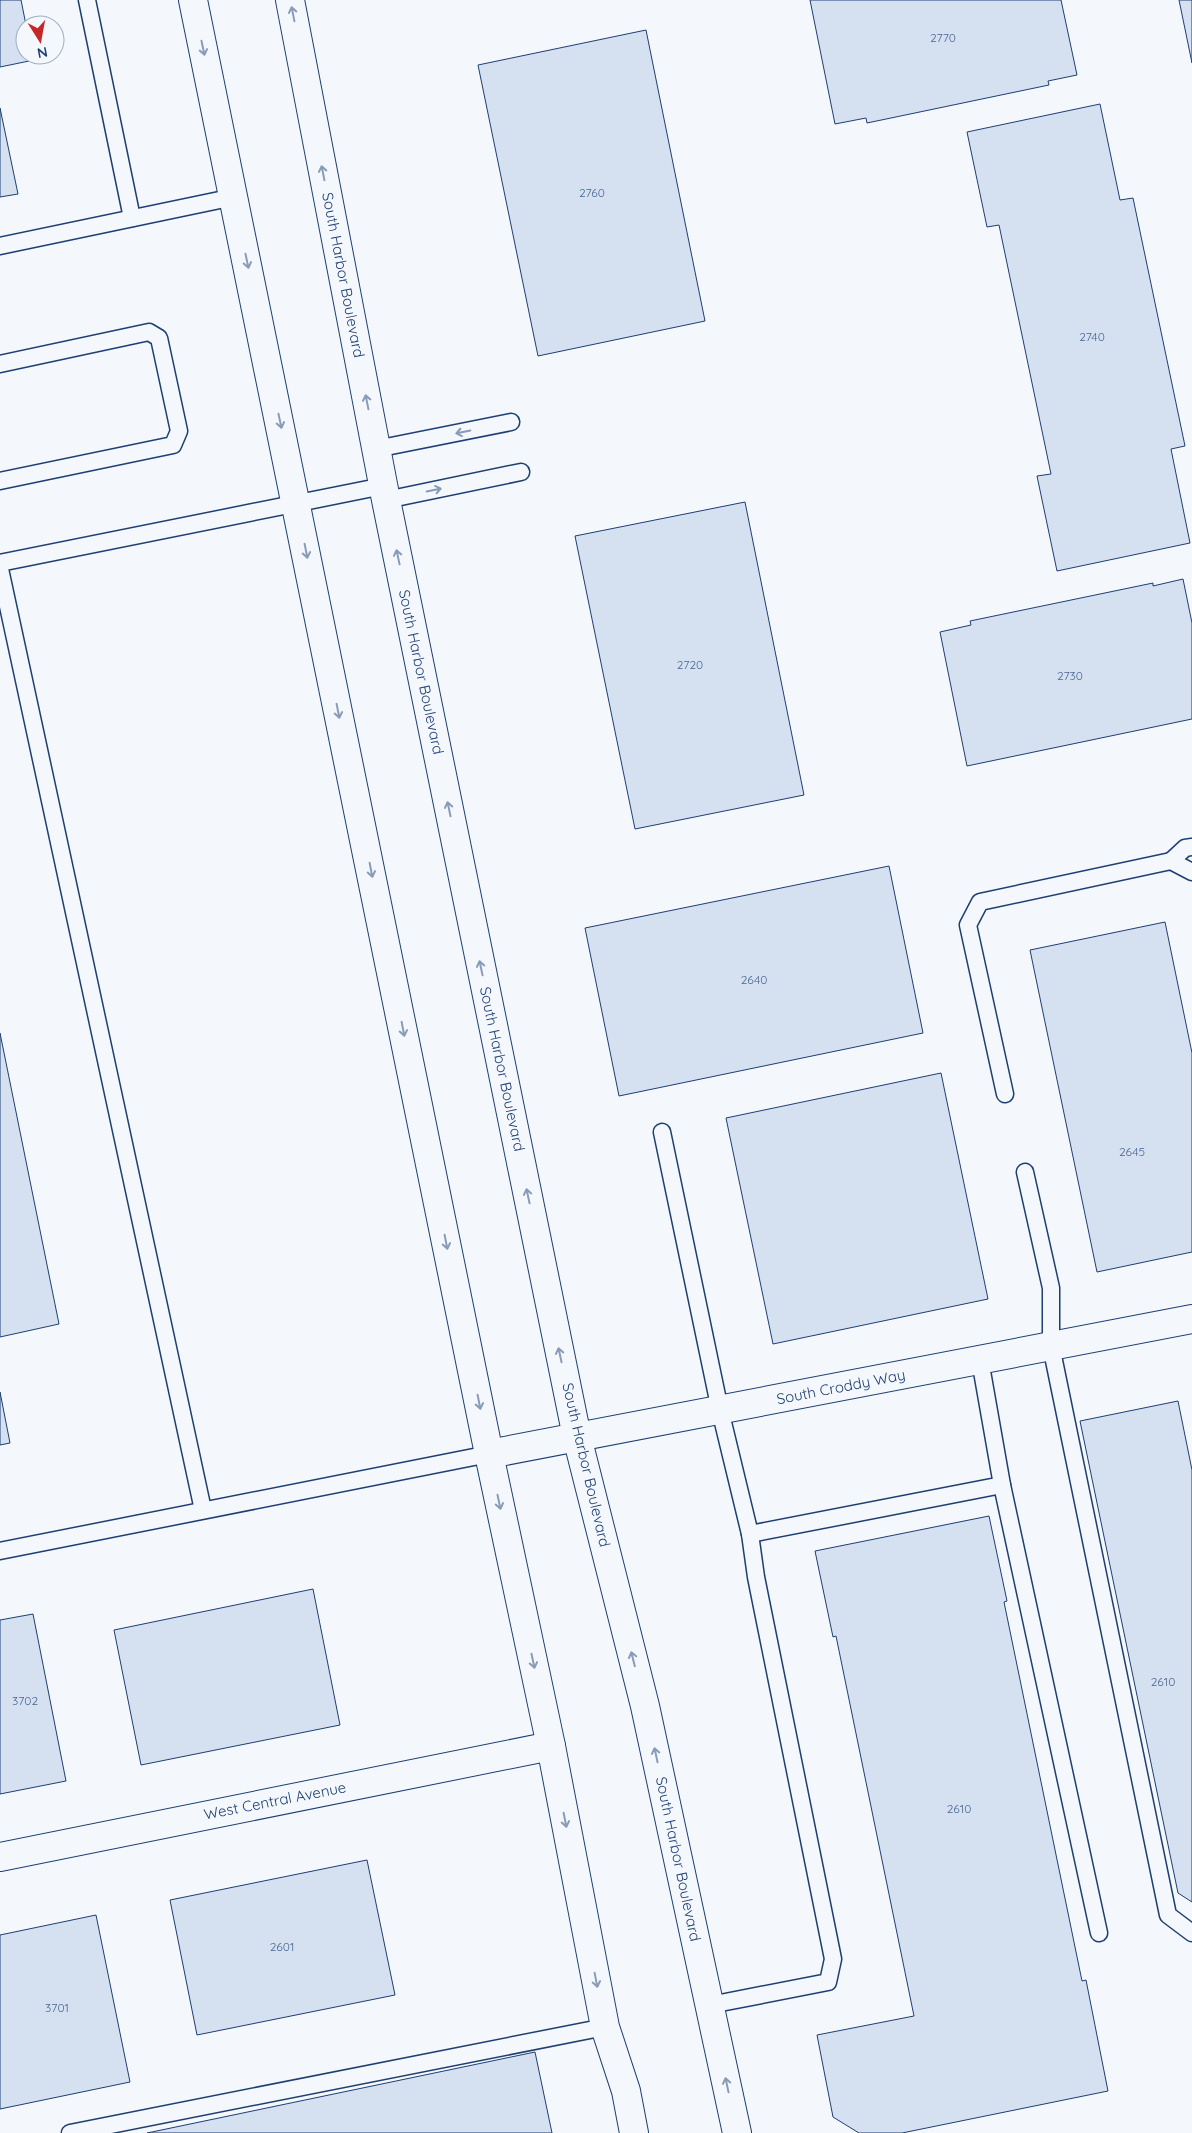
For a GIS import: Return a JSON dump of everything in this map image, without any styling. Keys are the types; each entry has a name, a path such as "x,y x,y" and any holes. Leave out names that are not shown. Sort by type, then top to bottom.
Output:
{"main road":[{"path":"194,0 550,1746 605,2027 626,2091 634,2133"},
{"name":"South Harbor Boulevard","path":"290,0 384,493 577,1437 645,1706 737,2133"},
{"name":"South Croddy Way","path":"489,1454 1192,1319"},
{"name":"West Central Avenue","path":"0,1857 550,1746"}],"lane":[{"path":"87,0 132,218"},
{"path":"0,246 234,197"},
{"path":"0,364 149,332 159,338 179,431 173,444 0,481"},
{"path":"376,450 511,422"},
{"path":"0,563 296,504 384,493 521,472"},
{"path":"0,568 203,1510"},
{"path":"1005,1094 968,924 980,902 1171,861 1185,848 1192,847"},
{"path":"1171,861 1192,872"},
{"path":"662,1132 720,1410 750,1534 756,1577 833,1959 828,1982 710,2005"},
{"path":"1025,1172 1051,1288 1051,1346 1168,1915 1192,1933"},
{"path":"980,1360 1002,1485 1099,1933"},
{"path":"0,1551 489,1454"},
{"path":"750,1534 1002,1485"},
{"path":"70,2133 605,2027"}],"building":[{"path":"0,0 21,0 24,15 15,15 15,64 0,67"},
{"path":"810,0 1061,0 1077,75 1048,81 1049,85 867,123 866,118 835,124"},
{"path":"1179,0 1192,0 1192,63"},
{"path":"646,30 705,321 538,356 478,65"},
{"path":"1100,104 1120,200 1133,198 1185,446 1171,449 1190,543 1057,571 1037,476 1051,474 999,225 987,227 967,132"},
{"path":"0,108 18,194 0,197"},
{"path":"745,502 804,795 635,829 575,536"},
{"path":"1183,579 1192,623 1192,719 967,766 940,632 971,625 970,621 1153,583 1153,586"},
{"path":"889,866 923,1033 619,1096 585,928"},
{"path":"1165,922 1192,1053 1192,1252 1097,1272 1030,950"},
{"path":"0,1033 59,1324 0,1337"},
{"path":"941,1073 988,1299 773,1344 726,1118"},
{"path":"0,1392 10,1443 0,1445"},
{"path":"1178,1401 1192,1470 1192,1902 1178,1893 1080,1421"},
{"path":"989,1516 1007,1601 1004,1602 1082,1981 1086,1980 1108,2091 902,2133 859,2133 833,2117 817,2035 914,2016 836,1636 833,1637 815,1551"},
{"path":"313,1589 340,1725 141,1765 114,1630"},
{"path":"33,1614 66,1781 0,1794 0,1620"},
{"path":"367,1860 395,1995 197,2035 170,1900"},
{"path":"96,1915 130,2082 0,2109 0,1935"},
{"path":"535,2052 552,2133 147,2133"}]}
